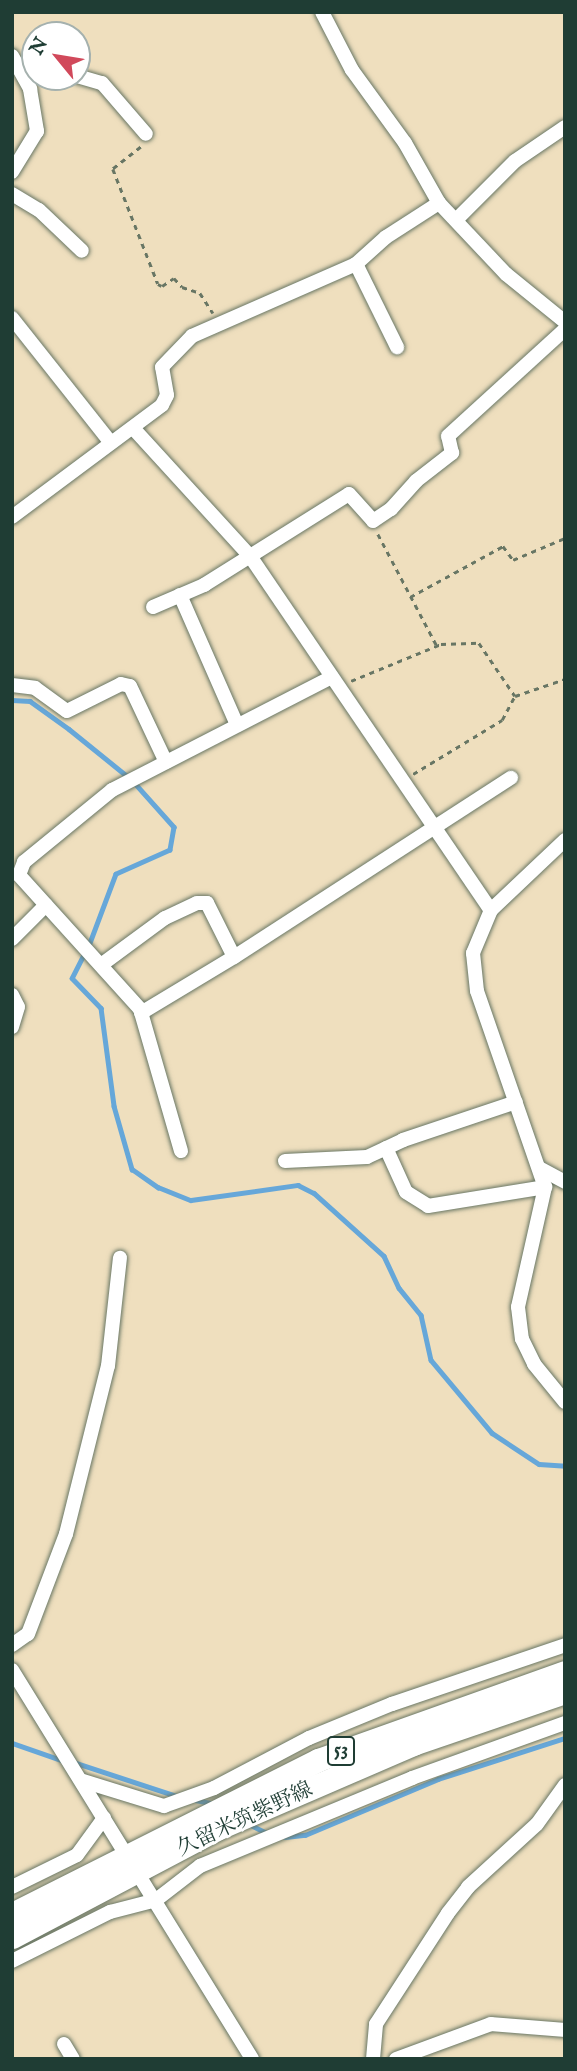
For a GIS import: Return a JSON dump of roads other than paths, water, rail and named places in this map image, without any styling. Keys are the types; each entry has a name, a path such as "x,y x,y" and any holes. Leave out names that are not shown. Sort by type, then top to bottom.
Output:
{"main road":[{"name":"久留米筑紫野線","path":"12,1937 318,1760 565,1672"},
{"name":"久留米筑紫野線","path":"12,1914 133,1866 413,1744 565,1692"}],"street":[{"path":"322,12 352,70 405,143 439,203 506,274 565,322"},
{"path":"12,172 37,131 30,89 14,63"},
{"path":"91,80 102,83 146,134"},
{"path":"456,220 515,161 565,127"},
{"path":"12,194 38,210 82,251"},
{"path":"12,517 133,428 167,395 162,367 171,354 192,336 356,264 386,237 439,203"},
{"path":"356,264 397,347"},
{"path":"12,318 111,443"},
{"path":"153,607 250,556 349,494 373,521 452,453 448,436 565,328"},
{"path":"133,428 250,556 433,829 491,910"},
{"path":"180,595 237,725"},
{"path":"181,1151 141,1013 19,875 24,862 112,790 237,725 335,681"},
{"path":"12,685 34,688 67,711 121,684 130,686 166,762"},
{"path":"141,1013 511,778"},
{"path":"565,840 491,910 473,953 477,991 545,1187 518,1307 522,1339 530,1356 565,1402"},
{"path":"100,965 165,918 197,903 207,903 233,957"},
{"path":"12,939 47,905"},
{"path":"12,995 18,1007 12,1027"},
{"path":"285,1161 367,1157 516,1102"},
{"path":"386,1148 406,1192 428,1206 545,1187"},
{"path":"539,1168 565,1182"},
{"path":"12,1644 28,1634 66,1534 108,1366 120,1258"},
{"path":"83,1782 164,1807 214,1788 309,1738 392,1703 565,1645"},
{"path":"12,1670 252,2059"},
{"path":"12,1961 110,1912 156,1900 200,1866 412,1778 565,1723"},
{"path":"373,2059 376,2024 448,1913 468,1887 537,1824 565,1785"},
{"path":"12,1887 77,1855 104,1818"},
{"path":"396,2059 491,2024 565,2030"},
{"path":"64,2044 73,2059"}],"waterway":[{"path":"12,700 30,701 69,729 132,780 174,827 170,850 116,874 89,946"},
{"path":"85,953 72,978 101,1008 114,1106 132,1169 158,1187 191,1200 298,1185 314,1193 384,1256 399,1288 421,1315 431,1360 492,1433 539,1464 565,1466"},
{"path":"285,1837 305,1835 438,1779 565,1738"},
{"path":"12,1743 64,1761"},
{"path":"73,1762 177,1796"},
{"path":"196,1800 215,1804"},
{"path":"249,1824 267,1833"}]}
